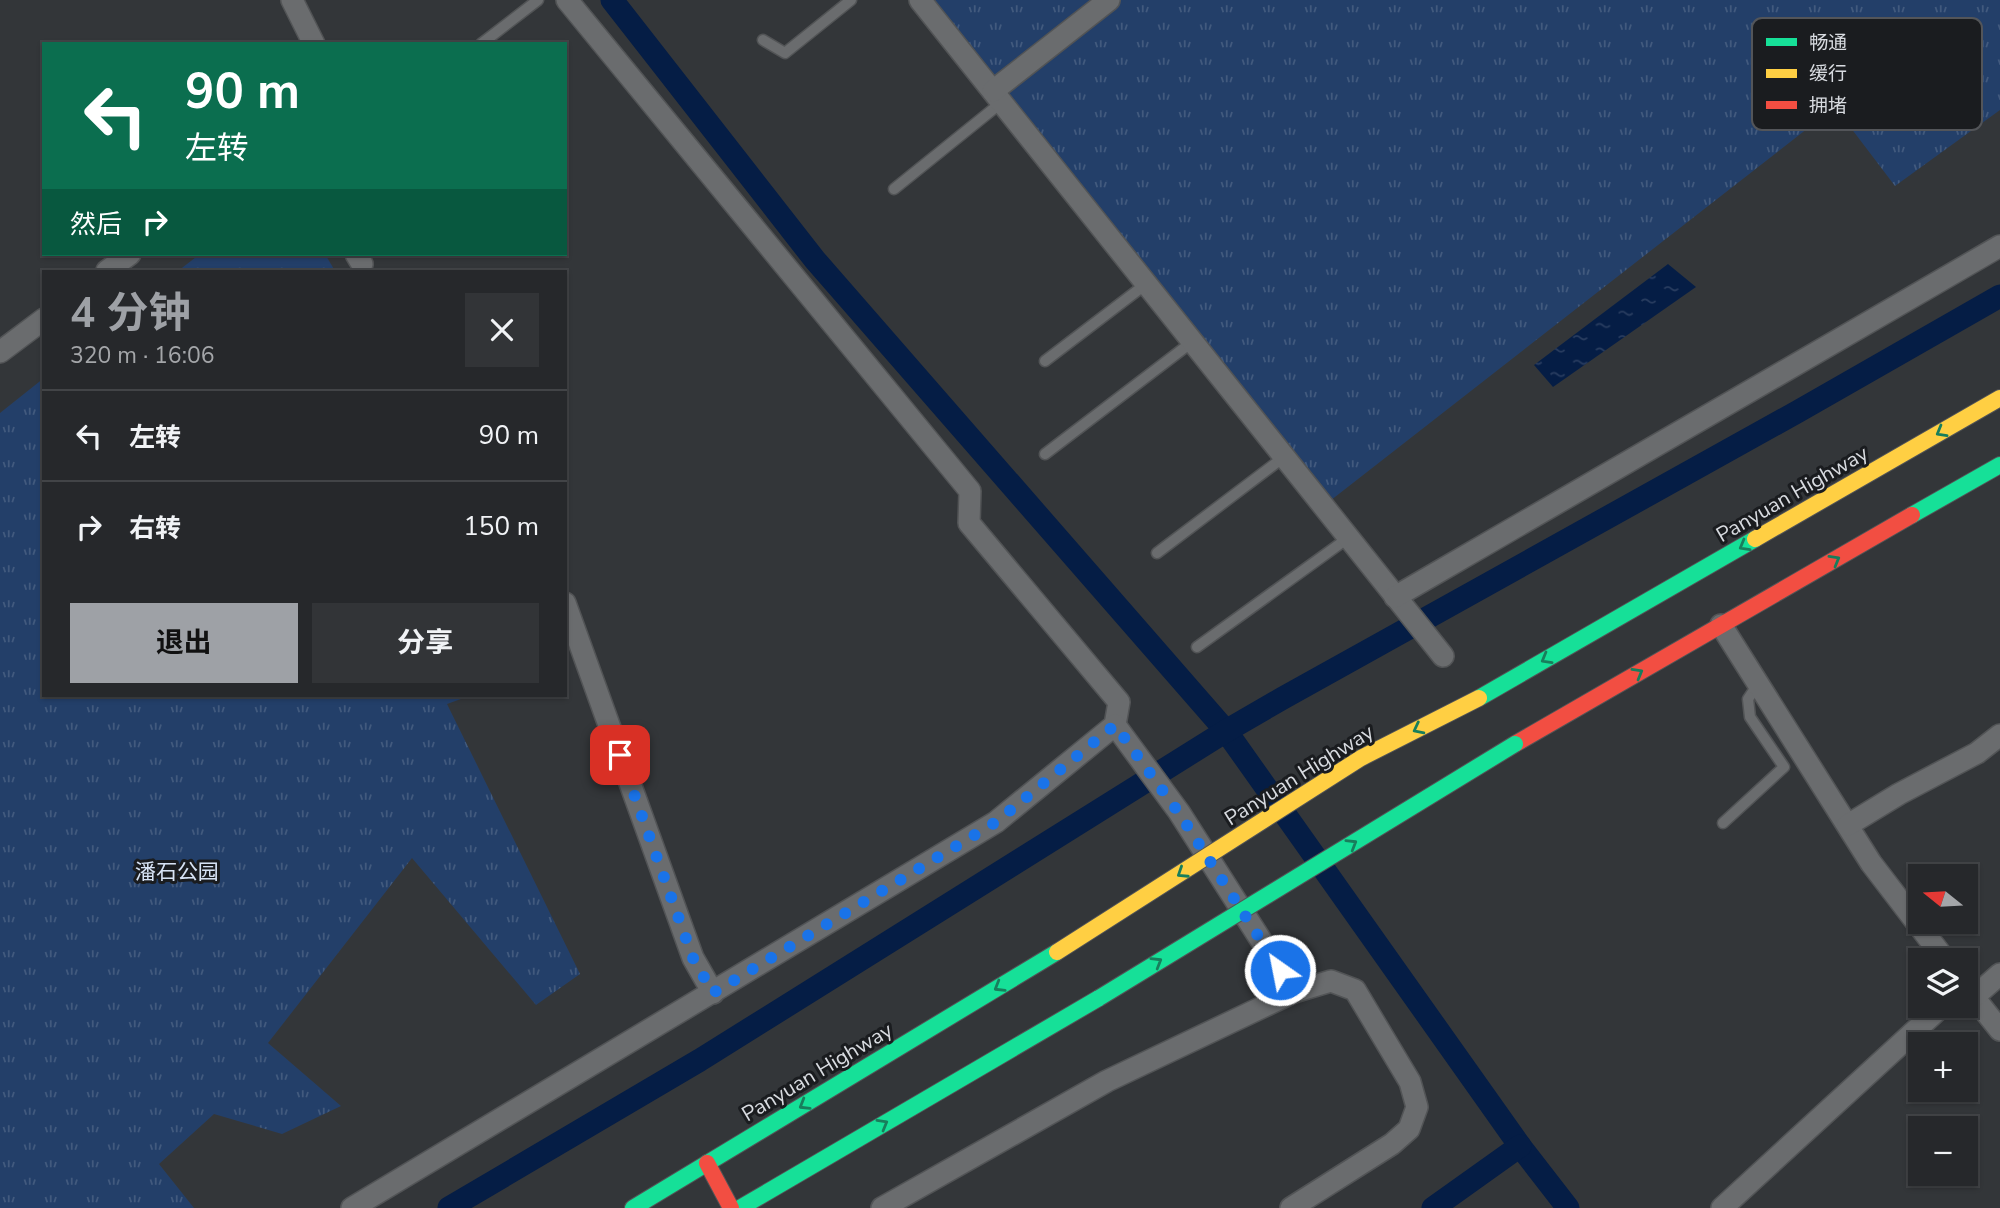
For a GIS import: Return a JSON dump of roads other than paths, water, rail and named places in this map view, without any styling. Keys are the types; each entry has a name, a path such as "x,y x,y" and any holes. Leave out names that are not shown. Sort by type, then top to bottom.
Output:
{"main road":[{"name":"Panyuan Highway","path":"633,1208 1057,952 1361,758 1479,698 2000,398"},
{"path":"740,1208 1099,998 1515,744 2000,465"},
{"path":"707,1163 731,1208"}],"street":[{"path":"292,0 313,42"},
{"path":"568,0 970,491 968,523 1119,702 1121,732 1179,813 1294,992"},
{"path":"920,0 1443,656"},
{"path":"997,96 1109,0"},
{"path":"1399,601 2000,246"},
{"path":"108,270 127,256"},
{"path":"0,352 42,320"},
{"path":"567,609 693,958 713,993"},
{"path":"1721,625 1871,863 1936,948"},
{"path":"352,1208 996,822 1121,732"},
{"path":"1848,824 1977,753 2000,735"},
{"path":"1978,987 2000,974"},
{"path":"882,1208 1107,1081 1294,992 1331,981 1355,990 1410,1082 1418,1107 1409,1129 1392,1144 1290,1208"},
{"path":"1978,1002 2000,1030"},
{"path":"1722,1208 1929,1018"}],"lane":[{"path":"484,42 538,0"},
{"path":"763,40 785,53 851,0"},
{"path":"894,190 997,96"},
{"path":"1045,361 1146,284"},
{"path":"1045,454 1192,342"},
{"path":"1157,553 1284,457"},
{"path":"1197,648 1348,538"},
{"path":"1723,823 1784,767 1751,717 1748,699 1758,684"}],"water":[{"path":"1668,264 1696,287 1553,387 1534,365"}],"waterway":[{"path":"612,0 815,260 1226,731 1520,1146 1568,1208"},
{"path":"449,1208 700,1060 1226,731 2000,296"},
{"path":"1433,1208 1520,1146"}],"park label":[{"name":"潘石公园","path":"177,872"}]}
